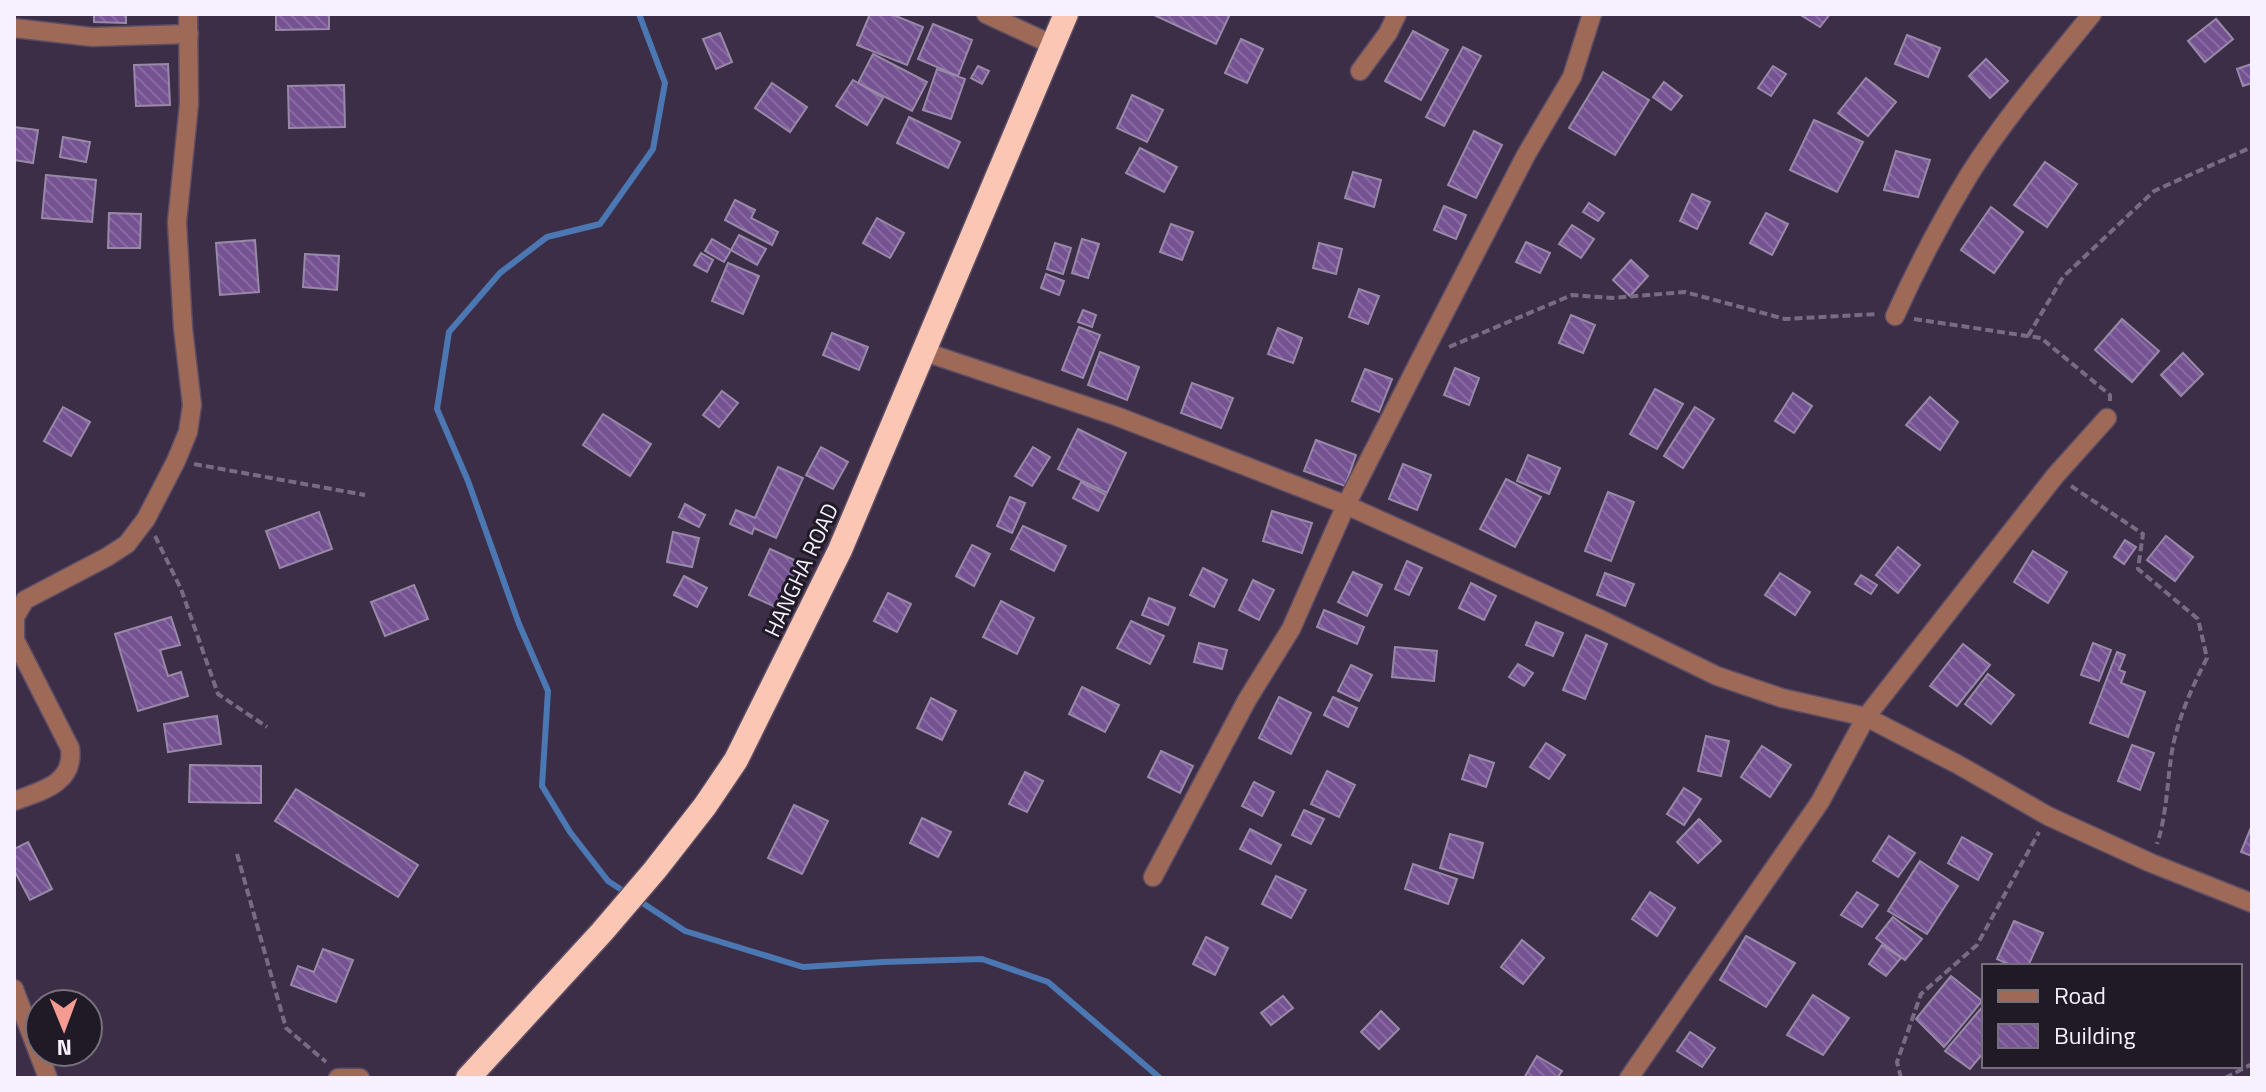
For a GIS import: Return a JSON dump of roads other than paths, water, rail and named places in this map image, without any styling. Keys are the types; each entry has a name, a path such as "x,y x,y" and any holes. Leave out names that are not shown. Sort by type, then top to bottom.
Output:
{"highway":[{"name":"HANGHA ROAD","path":"468,1078 655,870 736,760 825,583 1066,14"}],"street":[{"path":"14,801 63,778 72,764 70,748 15,640 15,617 25,600 127,544 146,519 188,432 192,405 183,328 177,222 189,104 188,14"},
{"path":"986,14 1053,45"},
{"path":"1360,71 1388,33 1397,14"},
{"path":"1153,877 1247,700 1291,629 1346,505 1526,155 1572,77 1592,14"},
{"path":"1895,316 1924,252 1971,173 2019,105 2092,14"},
{"path":"14,28 92,37 189,34"},
{"path":"925,352 1116,416 1346,505 1600,619 1717,676 1782,698 1866,717 2048,816 2151,863 2252,903"},
{"path":"1629,1078 1820,802 1866,717 2055,476 2107,418"},
{"path":"14,989 48,1078"},
{"path":"340,1078 360,1078"}],"waterway":[{"path":"628,894 608,881 570,832 542,786 548,691 519,624 468,481 437,409 449,332 500,273 547,237 600,224 653,149 665,83 639,14"},
{"path":"638,900 685,931 803,967 982,959 1048,982 1160,1078"}]}
